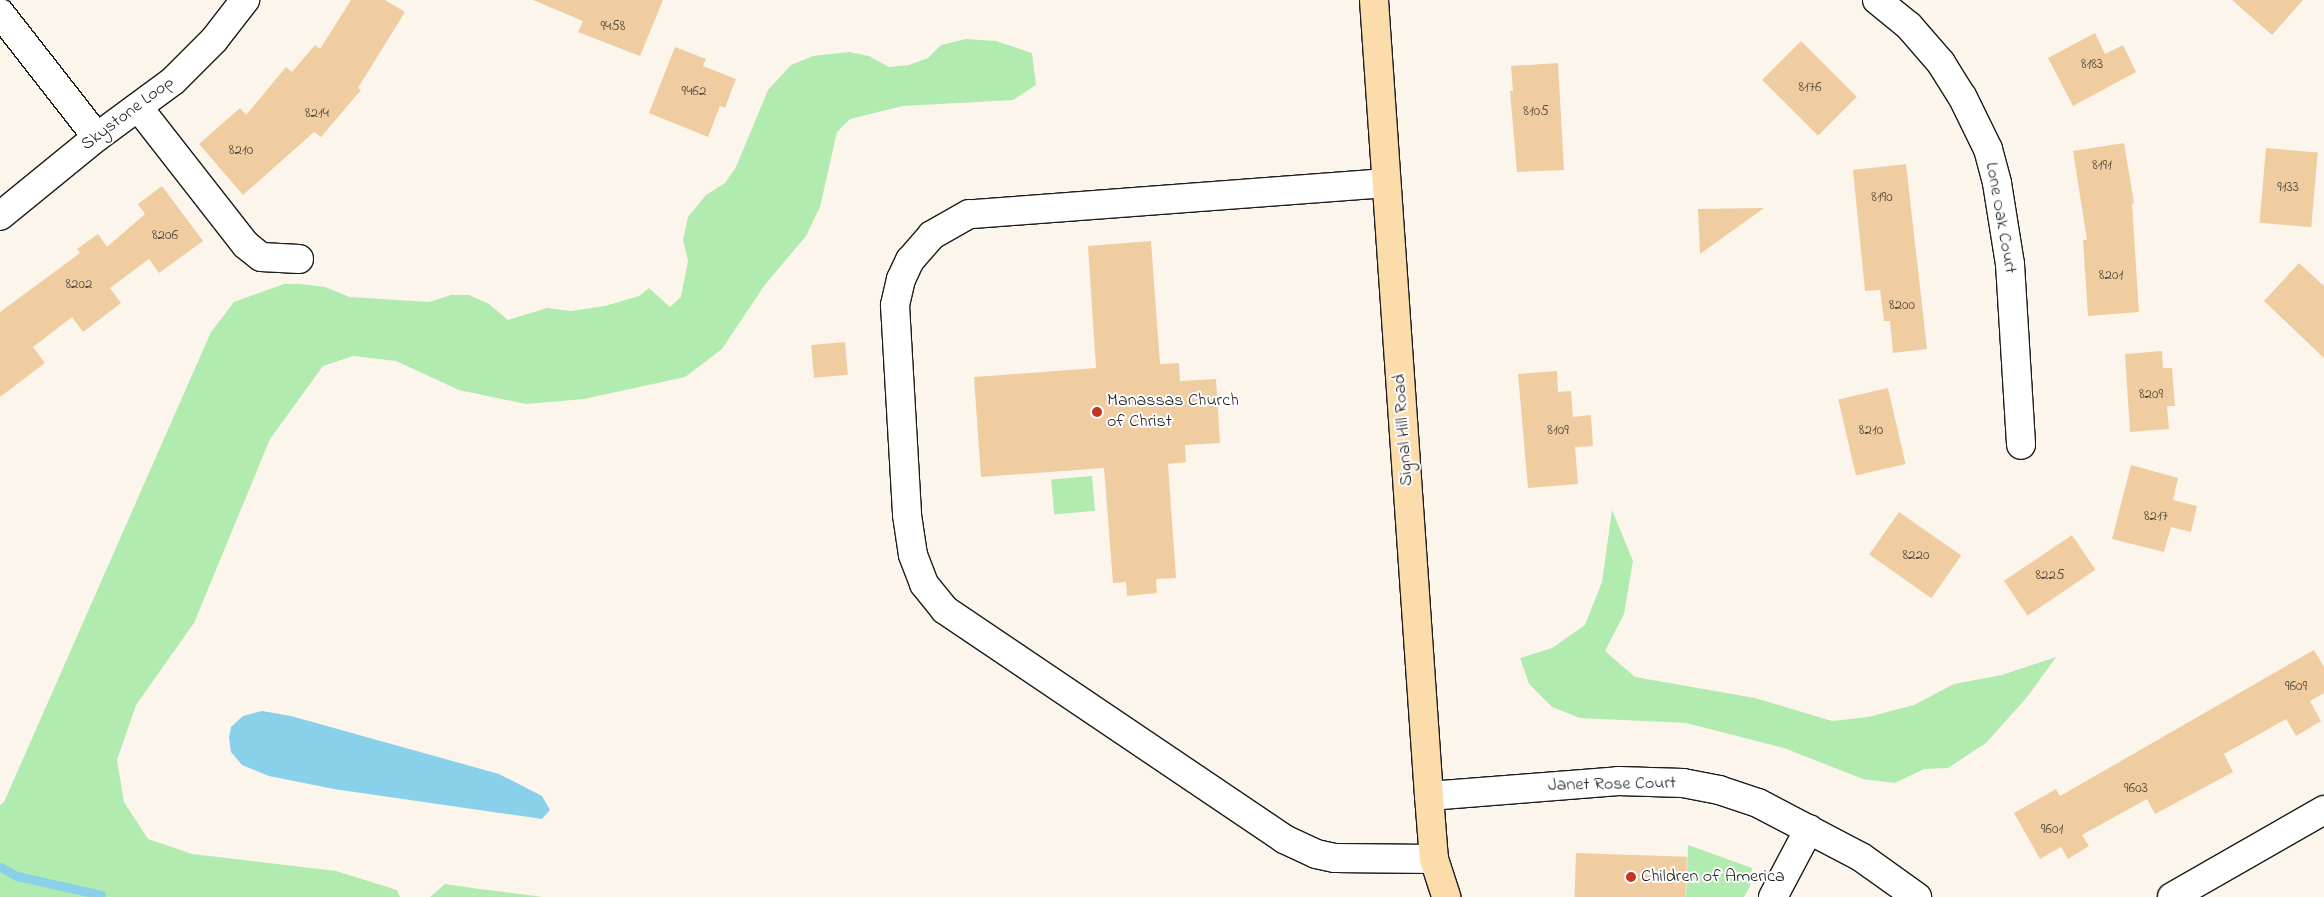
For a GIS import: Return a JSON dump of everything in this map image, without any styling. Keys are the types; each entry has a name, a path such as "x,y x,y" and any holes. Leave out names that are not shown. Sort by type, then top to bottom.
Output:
{"main road":[{"name":"Signal Hill Road","path":"1374,0 1434,860 1446,897"},
{"name":"Signal Hill Road","path":"1428,897 1434,860"}],"street":[{"name":"Skystone Loop","path":"0,216 97,137 173,81 214,40 245,0"},
{"name":"Lone Oak Court","path":"1877,0 1909,26 1941,63 1962,96 1988,149 1997,183 2010,264 2021,444"},
{"path":"0,13 97,137"},
{"path":"138,107 246,245 261,257 299,259"},
{"path":"1386,183 969,214 932,235 910,260 901,279 895,305 907,515 913,555 924,584 945,610 1284,839 1316,854 1335,858 1434,860"},
{"name":"Janet Rose Court","path":"1429,796 1618,781 1683,783 1719,790 1758,803 1861,856 1916,897"},
{"path":"2172,897 2324,810"},
{"path":"1773,897 1809,829"}],"green space":[{"path":"966,39 996,41 1032,53 1036,85 1013,100 903,106 850,119 837,132 820,207 806,236 764,286 722,349 685,377 584,399 526,404 459,390 396,361 353,356 323,366 270,439 194,623 136,705 117,760 124,802 148,839 192,854 336,871 397,890 400,897 0,897 0,805 4,802 211,332 234,302 284,284 325,287 350,297 429,302 451,295 469,295 489,304 508,320 547,308 571,311 605,306 639,296 649,288 670,307 681,297 688,261 683,240 688,217 706,195 725,183 736,167 768,90 791,65 813,56 849,52 869,56 889,67 909,65 928,58 941,45"},
{"path":"1092,476 1095,511 1054,514 1051,480"},
{"path":"1612,510 1633,561 1624,614 1605,651 1635,677 1755,698 1832,721 1868,717 1914,705 1954,684 2002,675 2056,657 2028,696 1986,743 1948,768 1924,769 1895,783 1863,779 1784,748 1686,723 1580,718 1552,707 1529,684 1520,658 1552,648 1585,625 1602,582"},
{"path":"1688,845 1752,868 1750,886 1744,897 1686,897"},
{"path":"445,884 480,889 543,897 430,897"}],"water":[{"path":"262,711 291,716 499,774 542,796 550,810 542,819 334,789 269,776 242,765 231,752 229,737 231,727 243,716"}],"building":[{"path":"351,0 385,0 405,12 358,88 361,90 321,137 314,132 243,195 199,144 240,108 246,115 286,67 292,72 315,45 320,49"},
{"path":"533,0 663,0 640,56 578,32 583,21"},
{"path":"2232,0 2303,0 2272,35"},
{"path":"2095,33 2105,54 2123,45 2136,72 2073,106 2048,58"},
{"path":"1801,41 1857,97 1818,136 1762,80"},
{"path":"675,47 706,59 703,66 736,79 725,108 720,106 708,137 649,113"},
{"path":"1558,63 1564,170 1517,172 1510,91 1513,91 1511,66"},
{"path":"2124,143 2134,203 2132,204 2139,312 2088,316 2083,240 2087,240 2073,151"},
{"path":"2266,148 2318,153 2311,227 2259,223"},
{"path":"1906,164 1927,349 1893,353 1890,321 1884,321 1880,290 1865,291 1853,170"},
{"path":"162,186 203,241 159,273 149,259 110,288 121,303 83,332 72,317 33,347 45,363 0,397 0,312 80,253 77,249 98,234 107,247 145,214 138,204"},
{"path":"1764,208 1700,254 1698,209"},
{"name":"Manassas Church of Christ","path":"1151,241 1160,364 1179,363 1180,381 1216,379 1220,443 1185,445 1186,462 1168,464 1176,578 1156,579 1157,593 1127,596 1126,582 1113,583 1104,468 981,477 974,377 1096,368 1088,246"},
{"path":"2299,263 2324,286 2324,358 2264,301"},
{"path":"845,342 848,375 814,378 811,345"},
{"path":"2162,351 2163,368 2172,368 2175,406 2167,406 2169,429 2130,432 2125,354"},
{"path":"1557,371 1558,392 1571,391 1573,417 1591,415 1593,446 1575,447 1578,484 1528,488 1518,374"},
{"path":"1888,388 1906,464 1856,475 1838,399"},
{"path":"2131,465 2178,478 2173,500 2197,506 2191,532 2171,527 2164,552 2112,539"},
{"path":"1899,512 1961,556 1931,598 1869,555"},
{"path":"2072,535 2095,570 2028,616 2004,581"},
{"path":"2314,650 2324,667 2324,693 2310,701 2321,721 2296,736 2286,719 2224,754 2233,772 2155,814 2147,799 2082,835 2089,846 2068,859 2061,847 2040,859 2014,813 2056,789 2060,796"},
{"name":"Children of America","path":"1576,853 1687,857 1686,897 1574,897"}],"waterway":[{"path":"0,867 17,876 101,895"}],"place":[{"name":"Manassas Church of Christ","path":"1097,412"},
{"name":"Children of America","path":"1631,877"}]}
